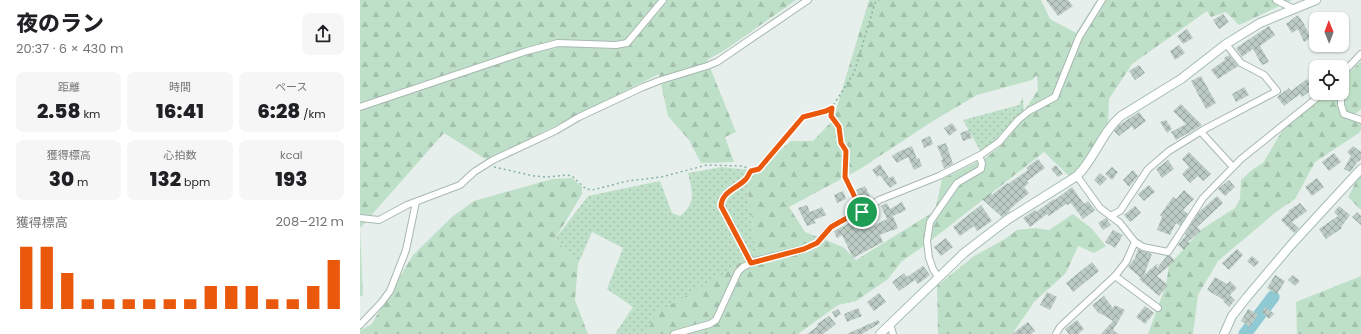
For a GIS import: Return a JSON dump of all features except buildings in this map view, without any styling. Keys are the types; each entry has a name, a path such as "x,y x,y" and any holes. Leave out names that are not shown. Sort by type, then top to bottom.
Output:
{"street":[{"path":"360,107 527,51 558,43 616,45 627,43 663,0"},
{"path":"360,218 379,220 407,205 460,185 474,172 493,160 556,131 579,118 643,87 717,62 808,0"},
{"path":"674,334 710,324 716,320 738,272 743,267 751,263 804,249 817,243 831,227 862,212 879,200 939,176 980,156 999,142 1018,120 1029,111 1056,97 1079,37 1102,0"},
{"path":"1276,0 1294,9"},
{"path":"880,334 964,253 1002,224 1078,176 1085,168 1113,122 1181,78 1226,44 1260,23 1316,0"},
{"path":"1110,216 1120,211 1148,169 1169,151 1277,91 1264,75 1241,63 1226,44"},
{"path":"1349,66 1361,54"},
{"path":"1078,176 1100,208 1120,223 1136,242 1143,247 1168,252 1203,198 1241,159 1314,100"},
{"path":"1341,100 1344,114 1361,120"},
{"path":"1201,132 1233,167"},
{"path":"938,277 929,258 927,241 930,222 957,183 981,169 982,163 980,156"},
{"path":"1224,334 1232,316 1247,297 1291,245 1361,169"},
{"path":"360,325 390,291 406,250 416,202"},
{"path":"1056,334 1060,327 1115,276 1126,262 1136,242"},
{"path":"1115,276 1158,308"},
{"path":"890,324 893,334"}],"path":[{"path":"862,212 845,177 846,151 841,143 839,127 831,116 832,108 854,73 875,4 879,0"},
{"path":"751,263 721,206 721,200 726,194 746,179 751,171 759,169 803,117 832,108"},
{"path":"486,165 534,176 548,177 568,175 572,176 586,189 592,190 628,181 661,177 707,165 741,166 748,168 751,171"}],"green space":[{"path":"360,0 796,0 725,50 707,60 736,132 725,137 734,162 701,163 689,140 668,116 659,74 487,160 444,133 360,228"},
{"path":"869,0 1041,0 1050,19 1076,33 1097,0 1292,0 1239,25 1226,12 1211,17 1207,11 1132,64 1109,99 1108,126 1085,163 1069,176 1044,152 924,246 902,261 888,279 856,301 838,305 798,334 646,334 656,313 724,274 756,250 746,179 791,141 813,141 833,120","holes":["1037,75 1038,90 1001,146 985,158 942,179 935,211 856,260 843,247 805,232 789,207 860,169 933,121 977,95 1032,80"]},
{"path":"1361,61 1361,109 1354,115 1361,123 1361,130 1359,133 1315,162 1295,199 1276,212 1218,261 1198,295 1193,334 1148,334 1166,285 1169,265 1202,229 1235,208 1240,199 1241,180 1263,163 1282,131 1319,100 1349,100 1349,73"},
{"path":"1023,97 1024,115 982,154 963,120 1019,105"},
{"path":"722,167 749,170 746,179 756,250 649,334 615,334 633,307 607,289 623,248 592,232 578,264 555,239 588,196 660,181 672,213 680,216 689,206 692,196 688,173"},
{"path":"1361,172 1361,210 1348,197"},
{"path":"572,178 582,187 582,194 555,239 578,264 575,300 588,334 360,334 360,330 371,325 413,255 453,216 474,201 552,179"},
{"path":"1073,214 1092,229 1106,246 1094,253 1078,246 1066,273 1035,301 1012,334 938,334 937,286 974,256 1005,239 1017,230 1035,228 1049,230"},
{"path":"360,228 363,296 360,296"},
{"path":"1361,276 1361,334 1297,334 1296,302"}],"waterway":[{"path":"1245,334 1273,297"}],"route":[{"path":"832,108 831,116 839,127 841,143 846,151 845,177 862,212 831,227 817,243 804,249 751,263 721,206 721,200 726,194 746,179 751,171 759,169 803,117 832,108"}]}
